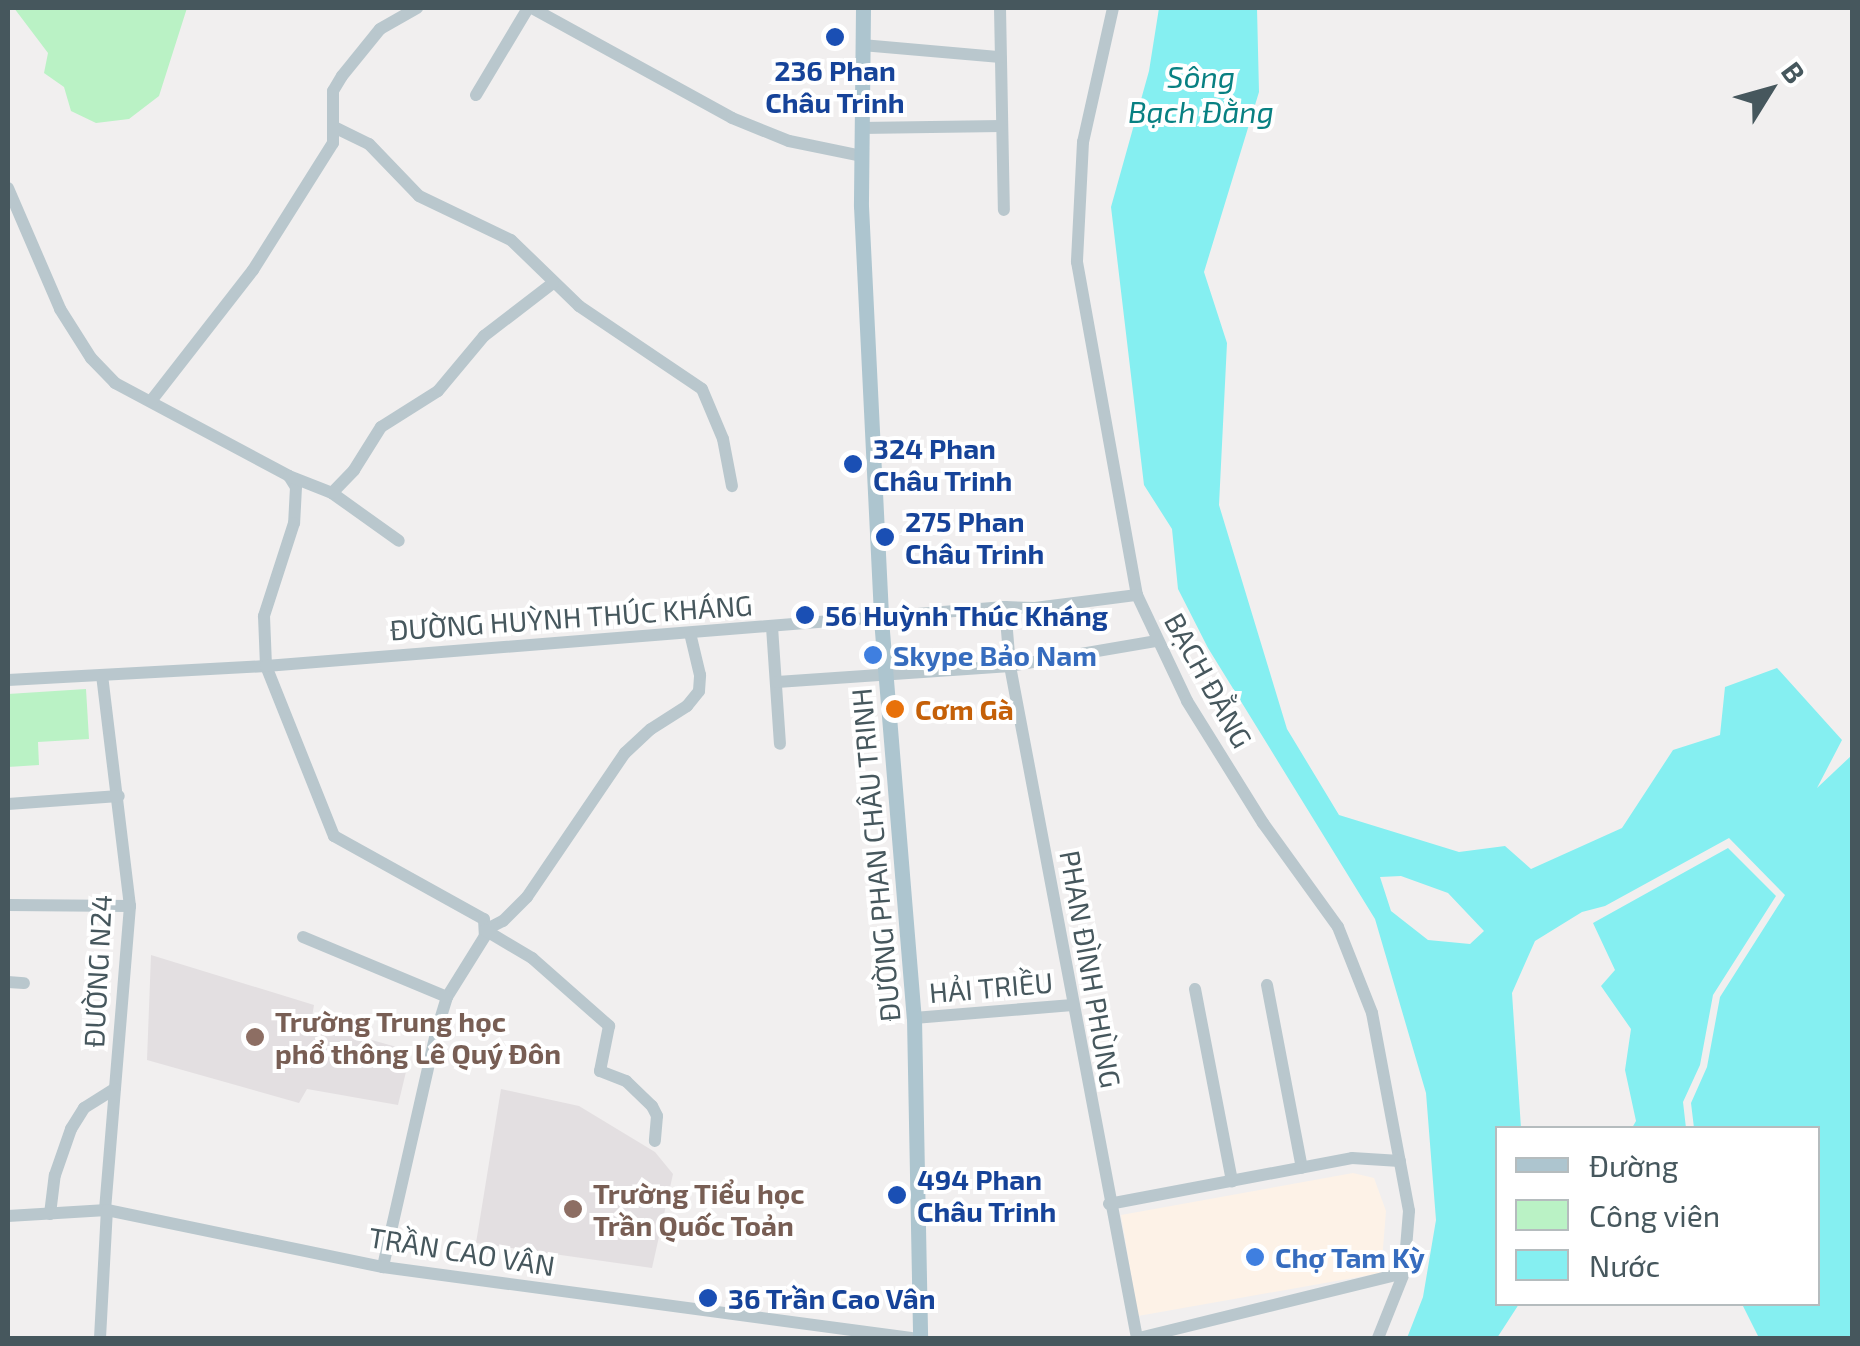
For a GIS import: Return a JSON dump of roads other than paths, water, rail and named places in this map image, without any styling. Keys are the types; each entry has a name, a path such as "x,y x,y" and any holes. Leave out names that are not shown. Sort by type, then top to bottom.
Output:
{"main road":[{"name":"ĐƯỜNG PHAN CHÂU TRINH","path":"863,8 861,128 881,618 914,1018 920,1338"}],"street":[{"path":"151,401 252,270 333,142 334,91 342,76 380,29 417,8"},
{"path":"1000,8 1004,210"},
{"name":"BẠCH ĐẰNG","path":"1113,8 1083,142 1076,262 1137,595 1187,701 1263,822 1338,926 1372,1012 1410,1211 1404,1274 1378,1338"},
{"path":"476,95 536,9 753,127 789,142 862,156"},
{"path":"862,45 1000,57"},
{"path":"861,128 1001,126"},
{"path":"334,127 369,144 419,196 511,240 553,283 702,390 722,440 732,486"},
{"path":"8,188 60,309 91,358 115,383 289,476 332,493 399,541"},
{"path":"332,493 354,470 381,427 438,391 484,336 553,283"},
{"path":"289,476 298,501 264,616 266,666 334,836 474,909 484,919 485,930"},
{"name":"ĐƯỜNG HUỲNH THÚC KHÁNG","path":"8,680 266,666 1005,607 1035,608 1137,595"},
{"name":"PHAN ĐÌNH PHÙNG","path":"1005,607 1010,666 1109,1204 1138,1338"},
{"path":"772,627 780,744"},
{"path":"383,1267 447,997 485,930 502,921 528,897 625,753 650,729 688,706 699,691 700,675 690,633"},
{"path":"777,682 1010,666 1157,641"},
{"name":"ĐƯỜNG N24","path":"100,1338 130,906 102,675"},
{"path":"8,804 118,796"},
{"path":"8,905 130,906"},
{"path":"485,930 532,958 608,1026 600,1071 626,1081 652,1106 657,1116 656,1141"},
{"path":"303,937 447,997"},
{"path":"8,982 24,983"},
{"path":"1267,985 1302,1168"},
{"path":"1195,989 1232,1181"},
{"name":"HẢI TRIỀU","path":"914,1018 1072,1005"},
{"path":"50,1214 55,1175 71,1129 84,1108 115,1089"},
{"path":"1109,1204 1352,1158 1400,1161"},
{"name":"TRẦN CAO VÂN","path":"8,1216 106,1210 383,1267 912,1338"},
{"path":"1138,1338 1404,1274"}],"water":[{"name":"Sông Bạch Đằng","path":"1159,8 1257,8 1259,92 1204,272 1227,343 1219,505 1287,729 1339,815 1459,852 1505,846 1531,869 1622,828 1673,750 1720,735 1725,687 1777,668 1842,740 1817,788 1852,755 1852,1338 1759,1338 1743,1306 1820,1306 1820,1126 1694,1126 1691,1103 1707,1067 1720,997 1785,895 1729,838 1605,906 1582,912 1535,941 1512,993 1521,1126 1495,1126 1495,1306 1518,1306 1497,1338 1407,1338 1423,1297 1436,1220 1426,1093 1375,919 1208,648 1178,589 1172,529 1144,485 1111,207 1149,71","holes":["1401,876 1448,893 1484,931 1470,944 1428,940 1391,911 1380,877"]},
{"path":"1728,848 1776,896 1713,995 1700,1065 1683,1102 1686,1126 1633,1126 1636,1121 1625,1070 1631,1029 1601,986 1615,970 1593,923"}],"place":[{"name":"236 Phan Châu Trinh","path":"835,37"},
{"name":"324 Phan Châu Trinh","path":"853,464"},
{"name":"275 Phan Châu Trinh","path":"885,537"},
{"name":"56 Huỳnh Thúc Kháng","path":"805,615"},
{"name":"Skype Bảo Nam","path":"873,655"},
{"name":"Cơm Gà","path":"895,709"},
{"name":"Trường Trung học phổ thông Lê Quý Đôn","path":"255,1037"},
{"name":"494 Phan Châu Trinh","path":"897,1195"},
{"name":"Trường Tiểu học Trần Quốc Toản","path":"573,1209"},
{"name":"Chợ Tam Kỳ","path":"1255,1257"},
{"name":"36 Trần Cao Vân","path":"708,1298"}]}
